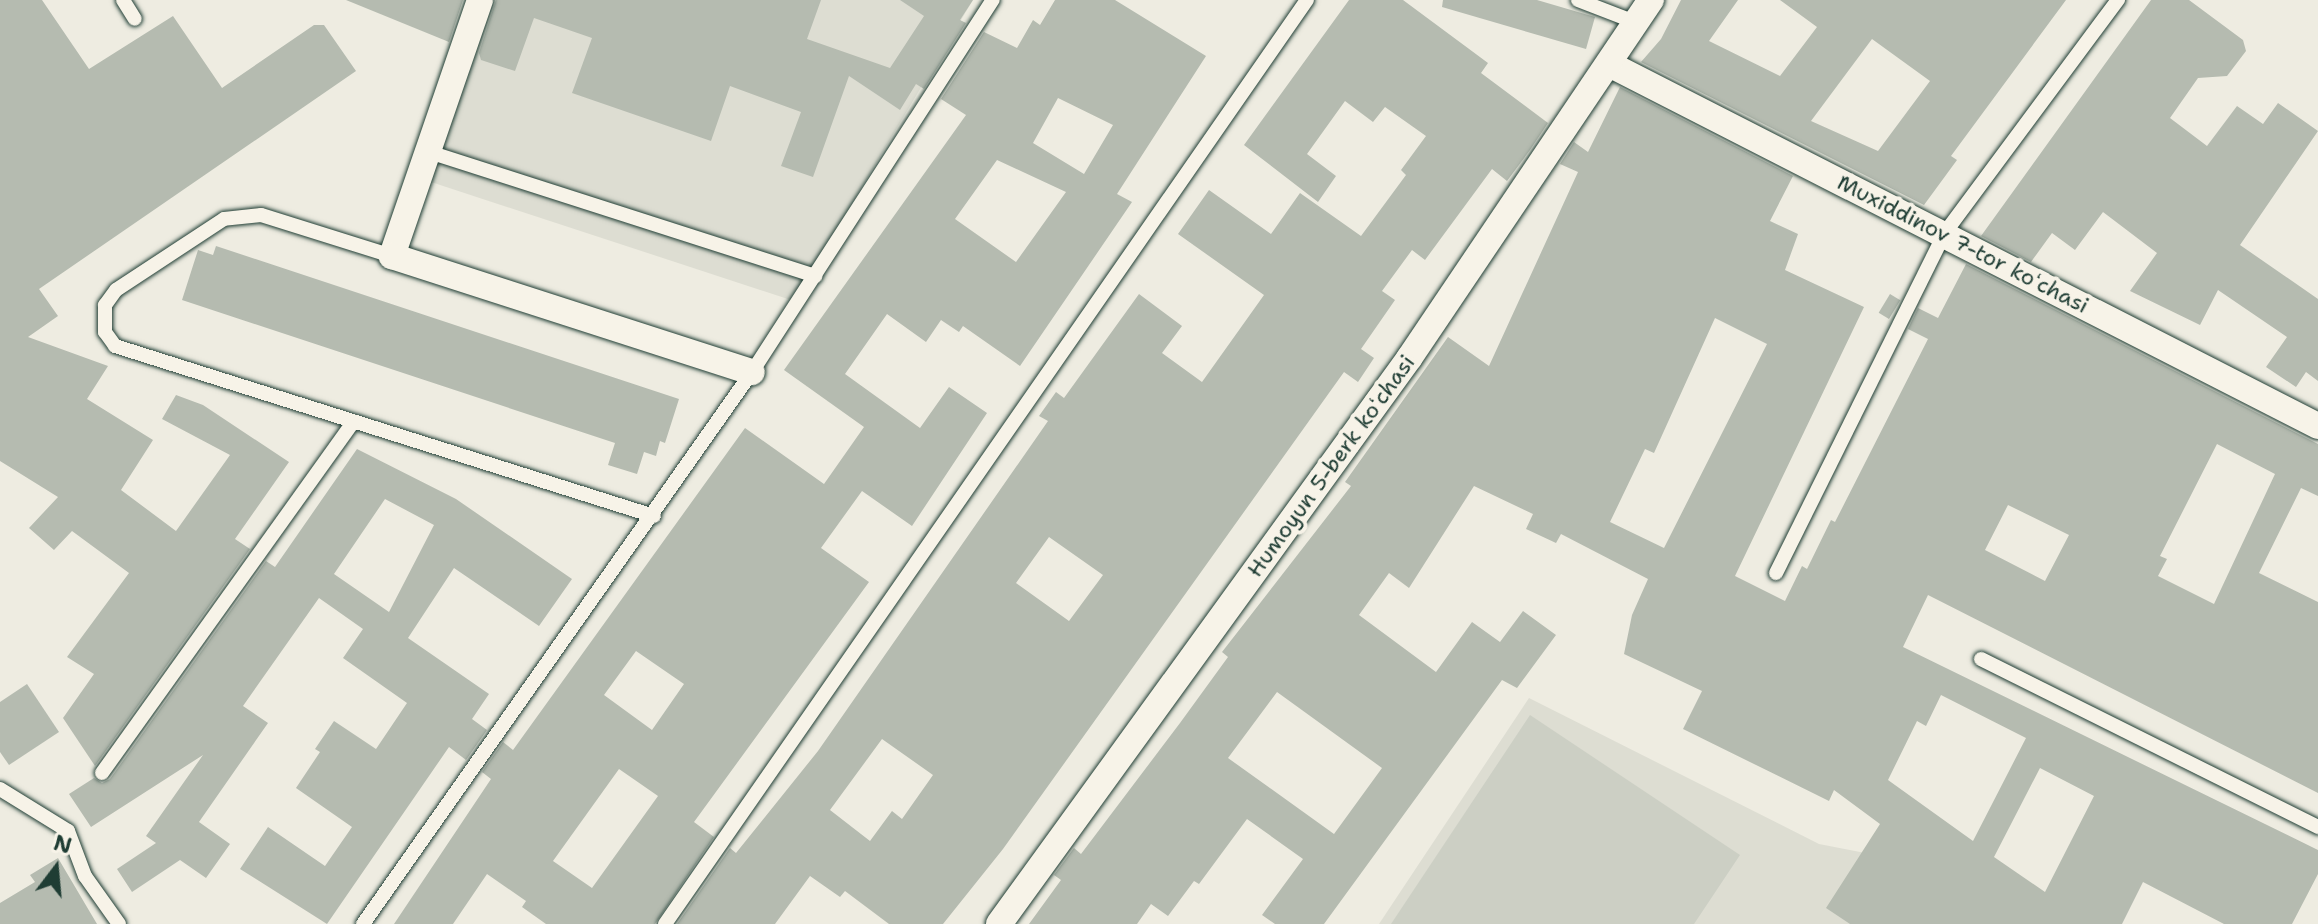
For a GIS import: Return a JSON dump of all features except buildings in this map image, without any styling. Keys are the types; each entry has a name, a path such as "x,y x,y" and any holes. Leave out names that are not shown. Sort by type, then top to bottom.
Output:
{"street":[{"path":"480,0 392,256 752,372"},
{"name":"Humoyun 5-berk koʻchasi","path":"999,924 1401,370 1651,0"},
{"name":"Muxiddinov 7-tor koʻchasi","path":"1609,64 2318,426"}],"lane":[{"path":"123,0 135,19"},
{"path":"363,924 654,516 752,372 993,0"},
{"path":"665,924 1307,0"},
{"path":"1578,0 1635,22"},
{"path":"1776,573 1944,234 2118,0"},
{"path":"426,151 815,276"},
{"path":"392,256 261,215 224,219 116,290 105,305 105,332 115,346 654,516"},
{"path":"102,773 353,422"},
{"path":"1981,659 2318,827"},
{"path":"0,789 68,831 85,876 119,924"}],"shaded area":[{"path":"491,0 973,0 794,301 431,182"},
{"path":"1529,698 1819,844 1932,866 2018,924 1379,924"},
{"path":"1530,715 1740,855 1694,924 1391,924"}]}
